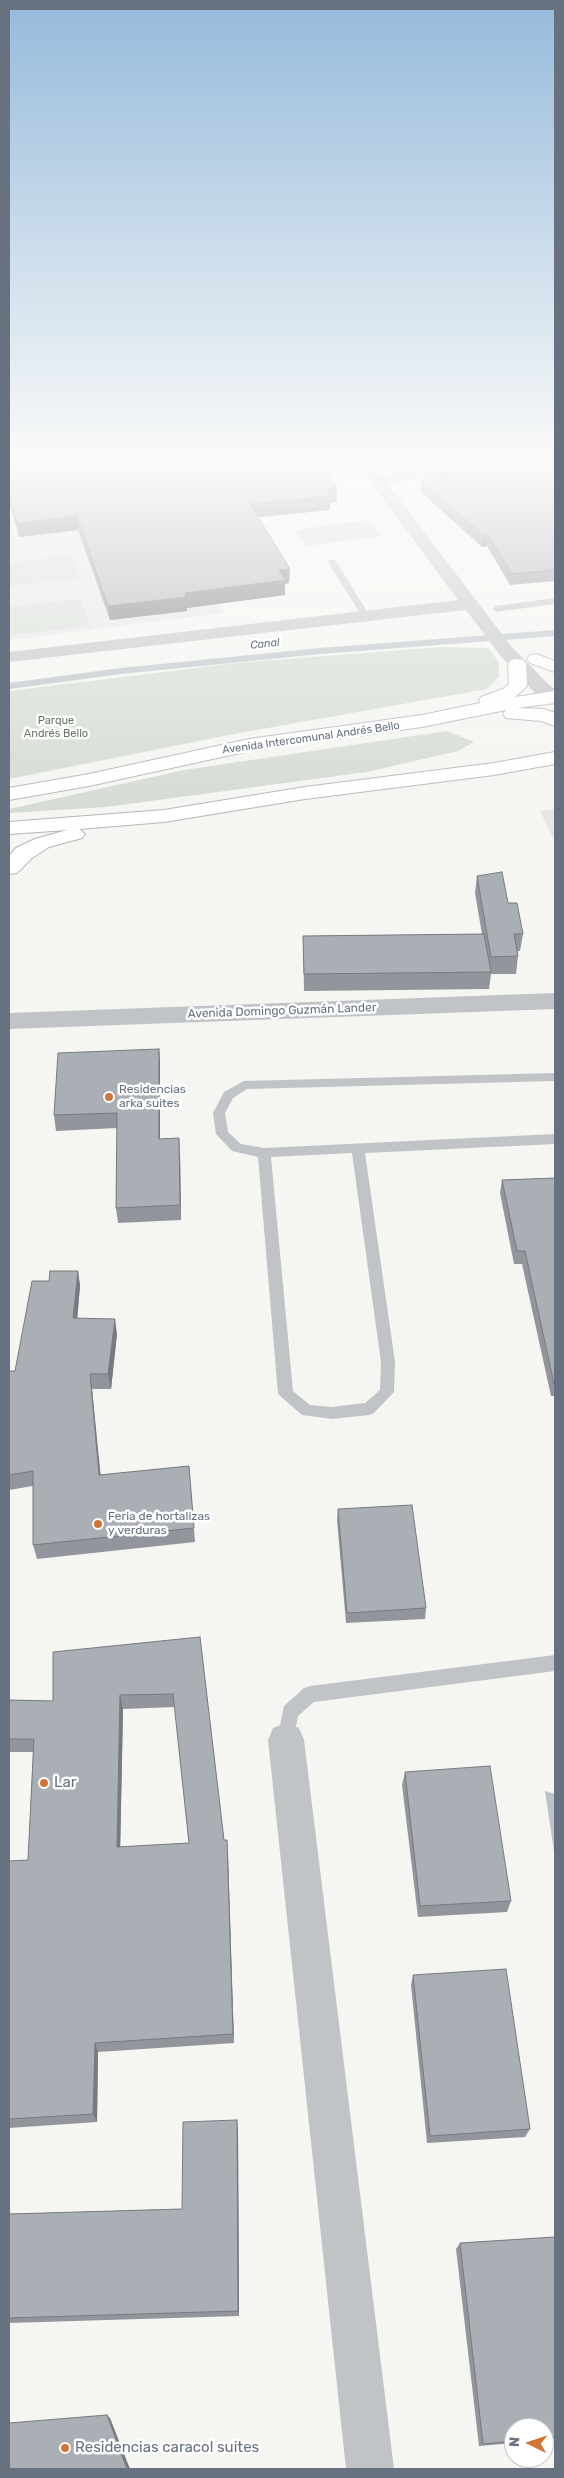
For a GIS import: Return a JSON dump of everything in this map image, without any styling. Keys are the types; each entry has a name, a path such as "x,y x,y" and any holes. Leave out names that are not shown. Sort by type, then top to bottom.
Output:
{"main road":[{"path":"531,653 555,667"},
{"path":"422,721 435,713 492,700 510,693 518,686 511,657"},
{"name":"Avenida Intercomunal Andrés Bello","path":"9,794 89,780 249,745 422,721 483,708 555,697"},
{"path":"422,721 524,714 544,714 555,720"},
{"path":"446,774 532,752 555,742"},
{"path":"9,828 124,820 555,758"},
{"path":"9,868 24,853 42,843 107,827 124,820"}],"street":[{"path":"449,577 511,657 542,689 555,697"},
{"path":"484,593 502,616"},
{"path":"9,657 366,616 474,609"},
{"path":"531,653 555,692"},
{"name":"Avenida Domingo Guzmán Lander","path":"9,1021 555,1001"},
{"path":"286,1740 370,2469"}],"lane":[{"path":"341,577 366,616"},
{"path":"502,616 555,601"},
{"path":"555,1077 244,1085 228,1095 219,1113 222,1134 237,1148 264,1153 555,1139"},
{"path":"264,1153 286,1394 307,1411 332,1413 369,1409 387,1392 388,1362 358,1148"},
{"path":"286,1740 290,1712 310,1694 555,1663"}],"shaded area":[{"path":"9,577 203,577 225,613 9,640"},
{"path":"555,809 555,842 540,811"},
{"path":"545,1791 555,1794 555,1858"}],"green space":[{"path":"9,577 79,578 9,586"},
{"path":"81,599 90,626 10,635 9,607"},
{"name":"Parque Andrés Bello","path":"442,647 488,648 499,662 499,677 487,689 234,734 9,779 9,691 236,663"},
{"path":"447,731 474,742 458,751 367,772 106,807 9,813 9,809 184,770"}],"building":[{"path":"98,577 283,577 285,580 185,593 186,597 108,606"},
{"path":"502,872 508,903 517,903 523,934 514,934 518,956 491,957 477,876"},
{"path":"484,934 491,972 304,974 303,936"},
{"path":"159,1049 159,1139 179,1138 180,1205 116,1208 117,1113 54,1115 58,1053"},
{"path":"555,1178 554,1384 525,1251 517,1251 502,1180"},
{"path":"50,1271 78,1271 73,1318 115,1319 108,1374 90,1374 99,1475 189,1466 194,1528 33,1545 33,1471 9,1475 9,1371 15,1371 32,1281 49,1281"},
{"path":"412,1505 426,1608 347,1613 338,1509"},
{"path":"200,1637 224,1840 227,1840 233,2034 95,2043 93,2114 9,2119 9,1861 28,1860 34,1739 9,1739 9,1700 53,1701 53,1652","holes":["173,1694 189,1843 117,1847 120,1695"]},
{"path":"490,1766 511,1901 420,1906 405,1772"},
{"path":"506,1969 530,2129 430,2136 413,1975"},
{"path":"237,2120 238,2311 9,2318 9,2214 182,2209 183,2122"},
{"path":"555,2237 555,2438 554,2418 504,2418 504,2442 483,2444 460,2243"},
{"name":"Residencias caracol suites","path":"107,2415 127,2469 9,2469 9,2423"}],"waterway":[{"name":"Canal","path":"9,686 121,671 320,651 555,633"}],"place":[{"name":"Residencias arka suites","path":"109,1097"},
{"name":"Feria de hortalizas y verduras","path":"98,1524"},
{"name":"Lar","path":"44,1783"},
{"name":"Residencias caracol suites","path":"65,2448"}]}
